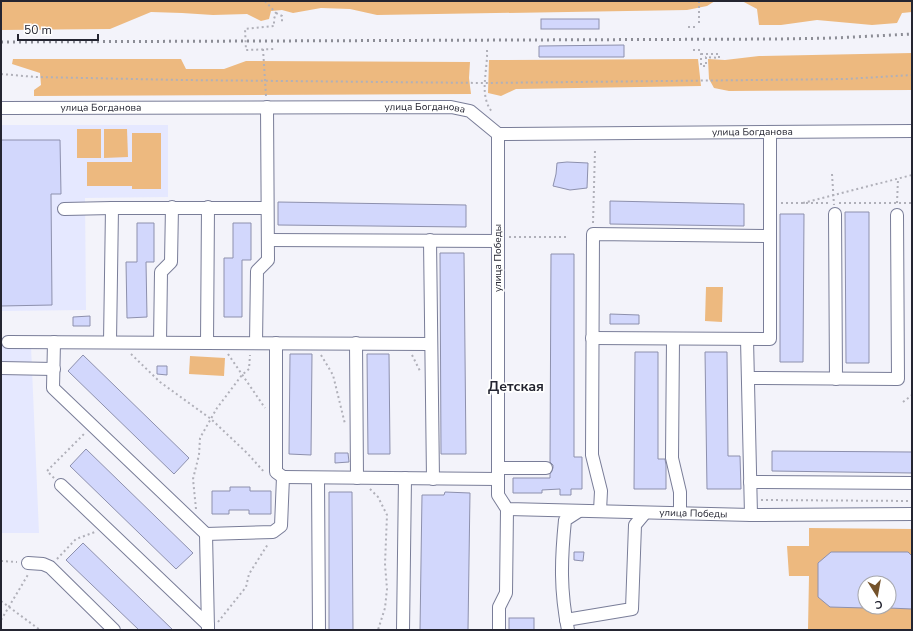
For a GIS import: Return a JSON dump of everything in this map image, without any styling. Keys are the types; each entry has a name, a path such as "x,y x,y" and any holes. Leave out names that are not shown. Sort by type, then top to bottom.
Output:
{"street":[{"name":"улица Богданова","path":"1,108 266,101 451,107 470,111 498,134 735,129 770,132 912,131"},
{"path":"256,343 257,272 268,260 266,101"},
{"path":"592,338 770,339 770,132"},
{"name":"улица Победы","path":"498,134 498,495 507,509 751,515 912,514"},
{"path":"64,209 172,207 267,208"},
{"path":"160,342 161,272 171,262 172,207"},
{"path":"207,343 208,207"},
{"path":"112,208 114,342"},
{"path":"834,209 836,378"},
{"path":"748,378 898,379 897,209"},
{"path":"600,511 601,491 592,455 593,234 770,236"},
{"path":"268,240 498,239"},
{"path":"430,240 433,478"},
{"path":"672,339 672,458 680,492 680,513"},
{"path":"748,339 751,515"},
{"path":"8,342 431,344"},
{"path":"54,342 53,388 202,530 274,532 281,526 283,477"},
{"path":"276,343 276,472 283,477 433,478 546,468"},
{"path":"356,343 357,478"},
{"path":"1,368 54,368"},
{"path":"318,478 319,630"},
{"path":"403,630 405,478"},
{"path":"750,482 912,483"},
{"path":"61,485 210,627"},
{"path":"499,630 499,607 506,593 507,509"},
{"path":"579,511 565,520 561,573 567,625 632,609 635,525 646,513"},
{"path":"202,530 210,627"},
{"path":"32,564 43,564 50,567 114,630"}],"path":[{"path":"265,1 276,13 282,16 282,24"},
{"path":"698,1 699,24"},
{"path":"274,49 246,50 245,28 274,26 276,13"},
{"path":"688,27 695,27"},
{"path":"263,49 266,101"},
{"path":"487,50 484,98 487,107 493,113"},
{"path":"694,50 701,50"},
{"path":"701,54 719,54 719,58 706,57 706,66 701,66 701,54"},
{"path":"1,74 100,78 485,83 846,79 912,75"},
{"path":"593,234 595,150"},
{"path":"832,174 834,209"},
{"path":"770,204 799,203 912,175"},
{"path":"897,209 898,179"},
{"path":"799,203 834,209 897,209 912,203"},
{"path":"498,239 569,237"},
{"path":"114,342 160,382 211,418 269,477"},
{"path":"220,343 276,425"},
{"path":"202,530 194,495 193,479 199,455 200,438 217,408 242,375 249,369 249,357 256,343"},
{"path":"312,343 323,357 333,374 346,425"},
{"path":"405,344 420,371"},
{"path":"903,402 912,395"},
{"path":"47,471 92,426"},
{"path":"369,488 378,497 387,515 385,564 387,589 385,608 378,630"},
{"path":"751,500 912,501"},
{"path":"50,567 76,539 105,528"},
{"path":"210,627 227,612 246,588 249,574 274,532"},
{"path":"1,561 32,564 1,620"},
{"path":"1,601 40,630"}],"shaded area":[{"path":"1,1 715,1 707,6 687,10 377,15 350,9 321,8 293,13 282,10 271,11 269,19 261,21 247,14 213,15 151,12 110,29 1,30"},
{"path":"742,1 912,1 912,12 902,13 897,23 872,25 817,20 781,25 759,25 757,9"},
{"path":"912,53 912,90 729,91 714,88 709,79 708,59 725,60 759,56"},
{"path":"13,59 181,59 186,69 224,69 246,61 470,62 469,78 471,94 34,96 34,90 41,85 40,73 12,64"},
{"path":"698,59 701,86 516,89 501,96 488,93 489,60"},
{"path":"1,125 168,125 168,197 85,198 86,310 1,311"},
{"path":"77,129 101,129 101,158 77,158"},
{"path":"104,129 127,129 128,157 104,158"},
{"path":"132,133 161,133 161,189 132,189 132,186 87,186 87,162 132,162"},
{"path":"706,287 723,287 722,322 705,321"},
{"path":"1,345 31,346 39,533 1,533"},
{"path":"190,356 225,358 224,376 189,374"},
{"path":"809,528 912,529 912,629 808,629 809,576 789,576 787,546 809,546"}],"building":[{"path":"541,19 599,19 599,29 541,29"},
{"path":"624,45 624,57 539,57 539,46"},
{"path":"1,140 60,140 61,194 51,194 52,305 1,306"},
{"path":"557,163 588,163 587,188 570,190 553,186"},
{"path":"610,201 744,204 744,226 610,224"},
{"path":"278,202 466,205 466,227 278,225"},
{"path":"845,212 869,212 869,363 846,363"},
{"path":"780,214 804,214 803,362 780,362"},
{"path":"137,223 154,223 154,262 146,262 147,317 127,318 126,262 137,262"},
{"path":"233,223 251,223 251,260 242,260 242,317 224,317 224,258 233,258"},
{"path":"440,253 464,253 466,454 441,454"},
{"path":"551,254 574,254 574,457 582,457 582,489 571,489 571,495 560,495 560,489 542,490 542,493 513,493 513,478 550,478 553,468 553,465 550,462"},
{"path":"610,314 639,315 639,324 610,324"},
{"path":"90,316 90,326 73,326 73,317"},
{"path":"635,352 658,352 658,459 665,459 666,489 634,489"},
{"path":"705,352 727,352 728,456 740,456 741,489 707,489"},
{"path":"290,354 312,354 311,455 289,454"},
{"path":"367,354 389,354 390,454 368,454"},
{"path":"83,355 189,458 174,474 68,371"},
{"path":"157,366 167,366 167,375 157,374"},
{"path":"86,449 193,553 176,569 70,466"},
{"path":"772,451 912,452 912,473 772,471"},
{"path":"335,453 348,453 349,462 335,463"},
{"path":"230,487 250,487 250,491 271,491 271,514 249,514 249,510 229,510 229,514 212,514 212,491 230,491"},
{"path":"329,492 352,492 353,630 329,630"},
{"path":"445,492 470,493 468,630 420,630 422,495 444,495"},
{"path":"83,543 173,630 139,630 66,560"},
{"path":"574,552 584,552 583,561 574,560"},
{"path":"831,552 908,552 912,556 912,609 897,608 897,575 857,575 857,608 830,607 818,597 818,563"},
{"path":"509,618 534,618 534,630 509,630"}],"railway":[{"path":"1,42 780,39 912,34"}],"district":[{"name":"Детская","path":"516,386"}]}
